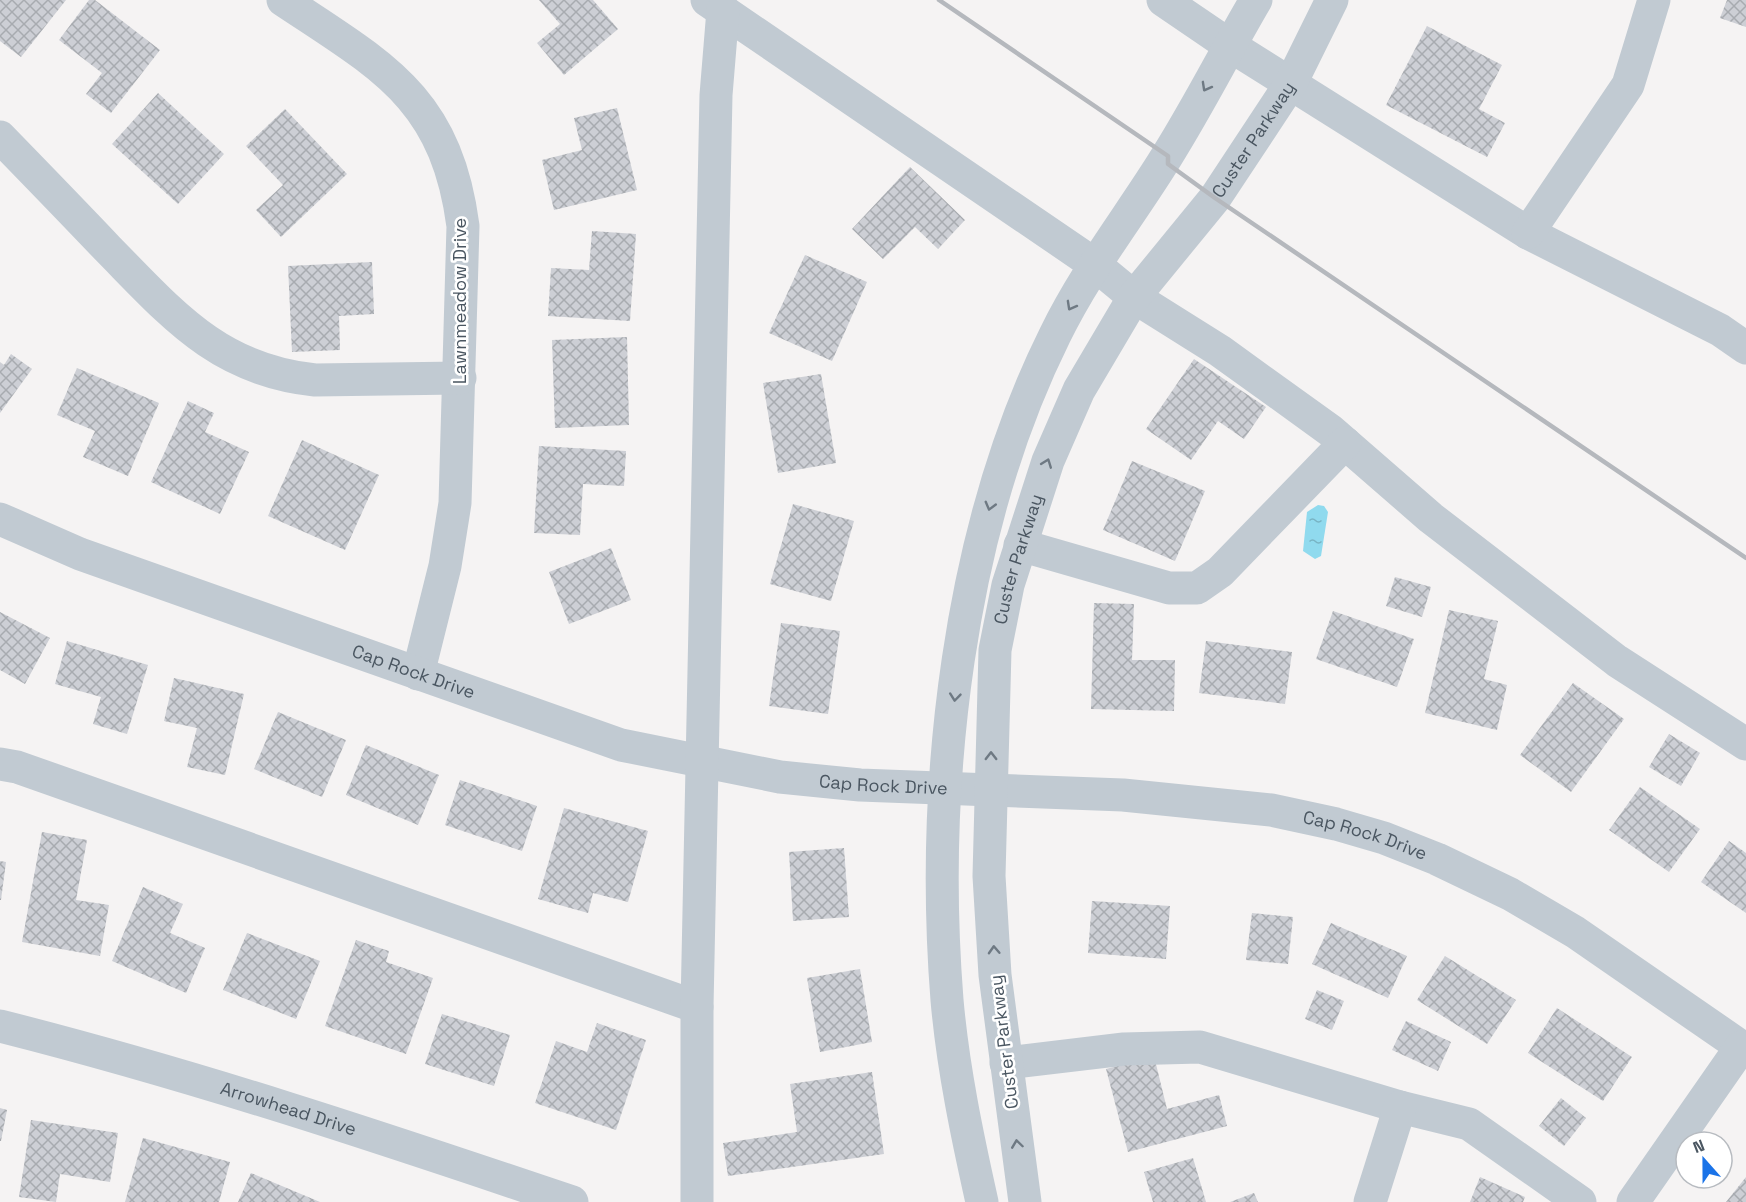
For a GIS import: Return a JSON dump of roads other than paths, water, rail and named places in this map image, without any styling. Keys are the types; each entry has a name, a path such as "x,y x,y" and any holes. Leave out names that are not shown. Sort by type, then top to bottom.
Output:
{"street":[{"name":"Lawnmeadow Drive","path":"283,0 392,75 422,110 441,145 455,182 463,226 455,503 445,566 418,674"},
{"path":"1163,0 1229,45 1528,232 1720,330 1746,348"},
{"name":"Custer Parkway","path":"982,1202 963,1116 947,1001 943,908 946,788 964,629 976,554 997,479 1023,408 1054,336 1094,264 1168,156 1229,45 1257,0"},
{"name":"Custer Parkway","path":"1025,1202 995,975 990,887 994,650 1008,585 1048,461 1079,390 1134,297 1215,198 1291,83 1332,0"},
{"path":"1528,232 1628,85 1654,0"},
{"path":"715,5 1094,264 1134,297 1220,351 1345,443 1431,518 1617,661 1746,744"},
{"path":"697,1202 697,1007 716,95 715,5"},
{"path":"0,137 180,323 234,357 293,377 315,380 460,378"},
{"path":"1020,545 1169,588 1197,588 1220,572 1345,443"},
{"name":"Cap Rock Drive","path":"0,519 80,554 621,745 780,777 860,785 1123,795 1271,810 1336,824 1384,838 1437,859 1510,894 1575,932 1743,1049"},
{"path":"0,764 17,767 697,1007"},
{"name":"Arrowhead Drive","path":"0,1026 93,1050 398,1143 572,1202"},
{"path":"1006,1063 1124,1049 1200,1047 1400,1107 1469,1124 1580,1202"},
{"path":"1632,1202 1743,1049"},
{"path":"1370,1202 1400,1107"}],"water":[{"path":"1318,505 1324,506 1328,512 1321,556 1315,559 1303,551 1307,512"}],"railway":[{"path":"939,0 1168,156 1168,164 1215,198 1746,558"}]}
